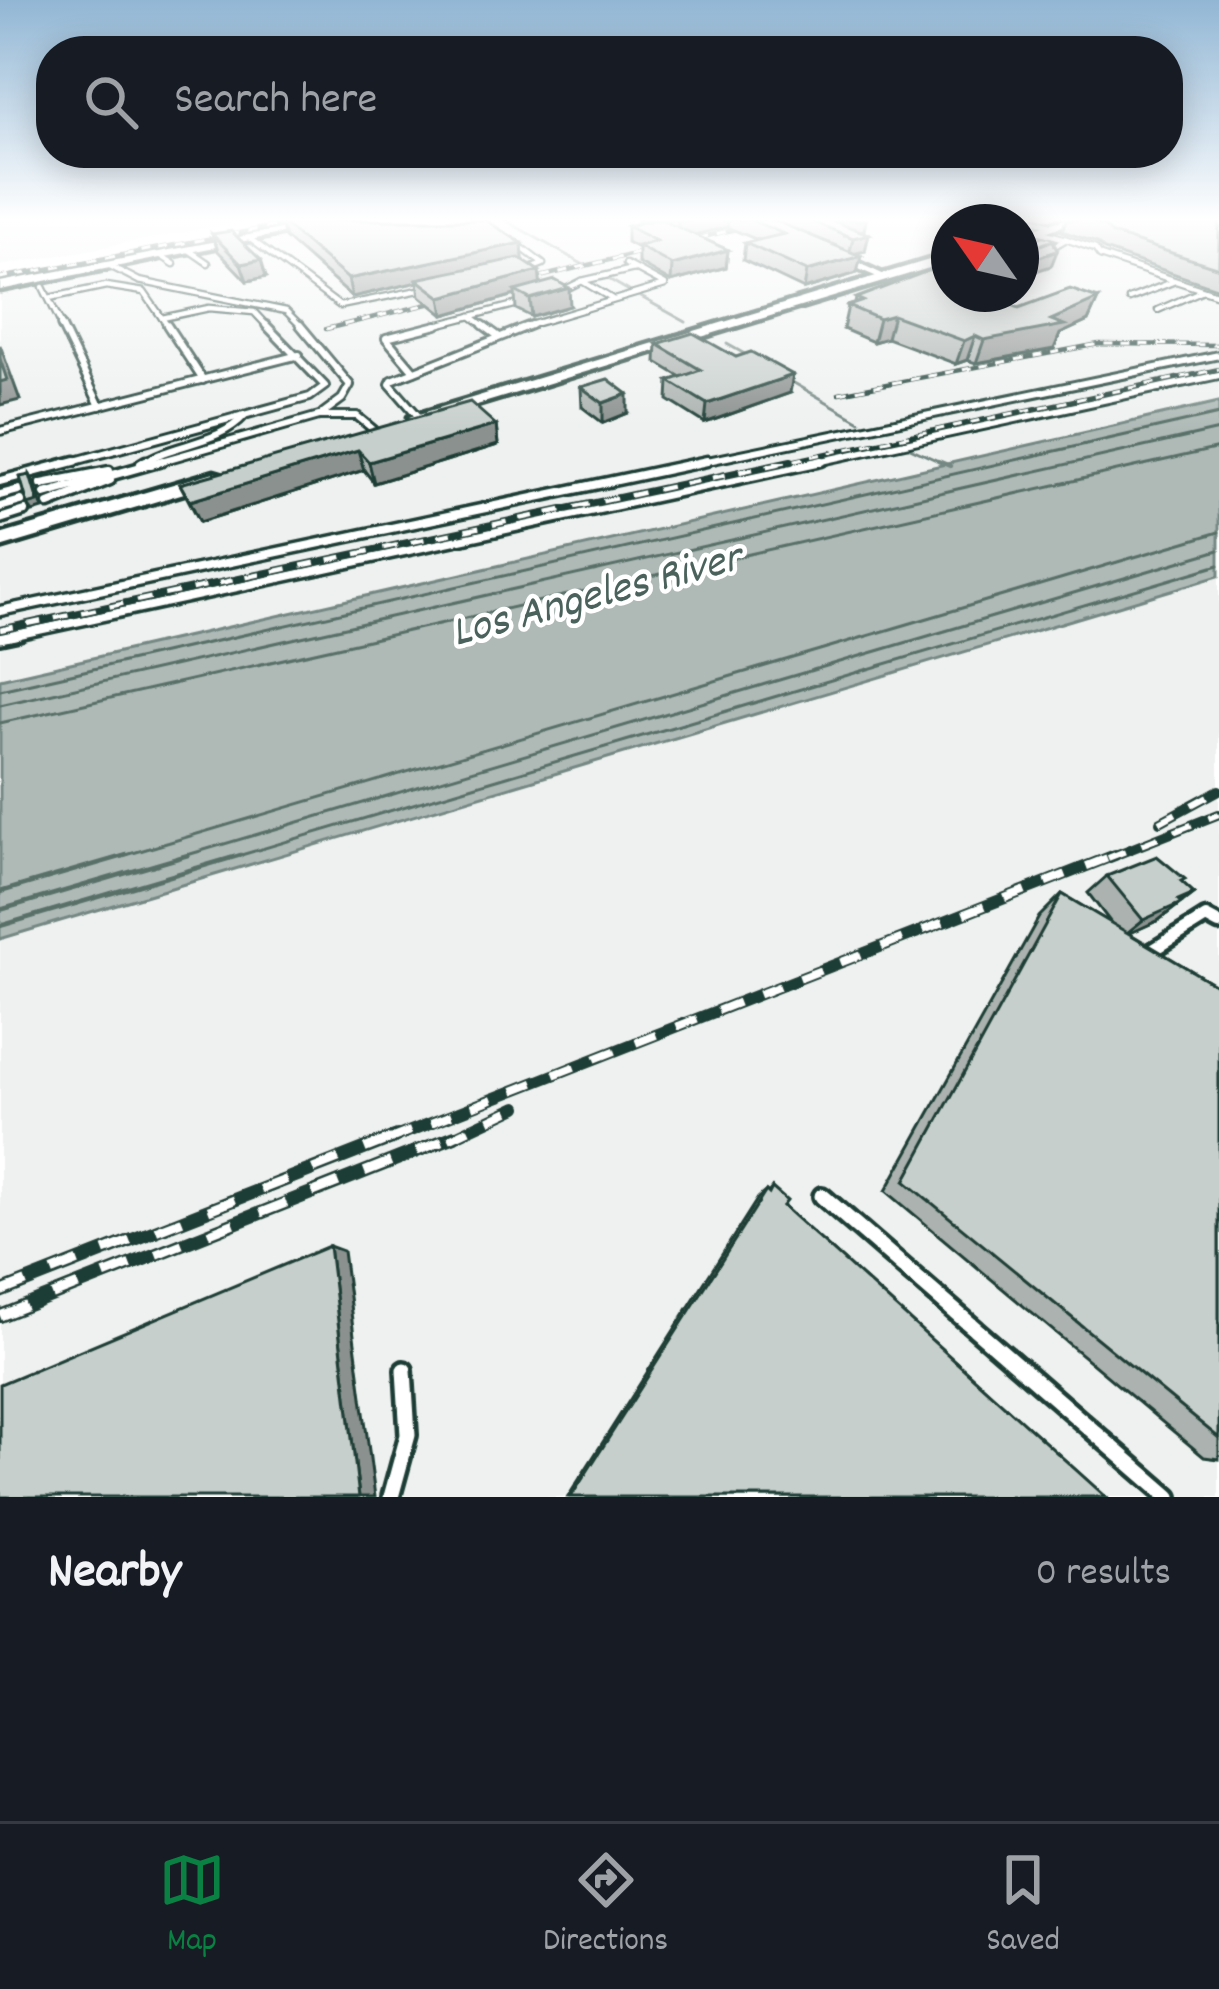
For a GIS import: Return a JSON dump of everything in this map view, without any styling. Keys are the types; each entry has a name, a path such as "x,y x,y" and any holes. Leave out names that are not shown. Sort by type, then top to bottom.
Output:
{"main road":[{"path":"352,437 842,290"},
{"path":"0,542 242,470"}],"lane":[{"path":"45,290 100,406"},
{"path":"49,298 103,290"},
{"path":"135,290 144,292 203,380"},
{"path":"177,290 217,300 268,304 291,314 350,385 342,399 319,416"},
{"path":"320,290 340,307 423,290"},
{"path":"564,290 553,295 579,311"},
{"path":"597,290 612,299"},
{"path":"419,417 390,384 498,336 649,290"},
{"path":"1129,299 1151,290"},
{"path":"1158,310 1203,290 1219,295"},
{"path":"414,371 386,338 532,300"},
{"path":"0,482 245,415 321,392 325,386 254,312 209,308 163,318"},
{"path":"471,316 498,336"},
{"path":"0,431 299,355"},
{"path":"0,611 1219,356"},
{"path":"0,638 1219,375"},
{"path":"245,415 232,429 167,448 139,467 45,494 319,416 357,416 374,430"},
{"path":"0,507 21,501 0,507"},
{"path":"1167,962 1150,952 1206,917 1219,924"},
{"path":"822,1196 1169,1497"},
{"path":"391,1497 406,1460 412,1416 404,1370"}],"shaded area":[{"path":"0,290 931,290 931,312 1039,312 1039,290 1219,290 1219,1497 0,1497"}],"water":[{"name":"Los Angeles River","path":"1219,402 1219,576 0,939 0,679"}],"building":[{"path":"431,290 468,290 441,297"},
{"path":"519,290 562,290 530,299 515,291"},
{"path":"878,290 931,290 931,312 1039,312 1039,301 1068,290 1098,299 1051,320 1064,325 964,341 893,315 879,319 848,306 863,301 856,298"},
{"path":"693,333 736,357 751,352 793,375 707,404 669,381 701,370 657,344"},
{"path":"608,379 628,394 603,403 581,387"},
{"path":"470,402 496,425 369,462 358,450 190,501 180,484"},
{"path":"30,475 38,502 28,505 20,477"},
{"path":"1157,856 1194,893 1143,920 1107,876"},
{"path":"1062,894 1219,987 1219,1438 905,1181"},
{"path":"772,1188 787,1201 783,1206 1106,1497 571,1497"},
{"path":"329,1246 359,1497 0,1497 0,1384"}],"waterway":[{"path":"639,296 686,322"},
{"path":"727,344 750,357"},
{"path":"787,379 860,421"},
{"path":"910,448 943,463"},
{"path":"938,461 943,463"},
{"path":"943,463 950,466"}],"railway":[{"path":"326,329 461,296"},
{"path":"839,393 1099,344 1219,345"},
{"path":"784,463 1219,369"},
{"path":"784,463 791,461"},
{"path":"0,630 784,463"},
{"path":"777,464 784,463"},
{"path":"1160,822 1219,790"},
{"path":"1108,858 1219,814"},
{"path":"390,1139 1115,855"},
{"path":"449,1139 517,1107"},
{"path":"0,1292 397,1136"},
{"path":"0,1316 455,1136"}]}
